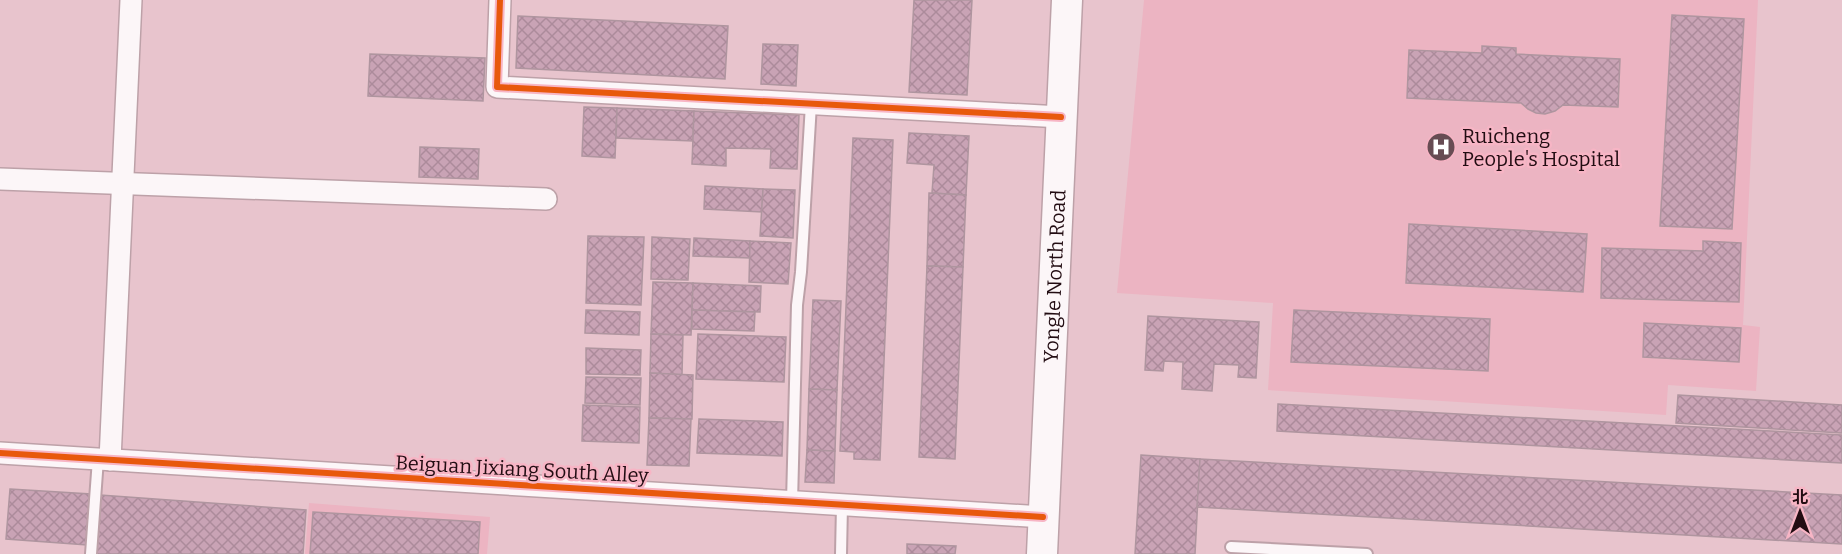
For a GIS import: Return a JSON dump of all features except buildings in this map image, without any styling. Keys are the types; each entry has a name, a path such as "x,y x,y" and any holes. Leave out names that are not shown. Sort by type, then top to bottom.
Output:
{"main road":[{"name":"Yongle North Road","path":"1042,554 1067,0"}],"street":[{"path":"104,460 123,183 131,0"},
{"path":"500,0 497,87 1061,117"},
{"path":"0,179 546,199"},
{"name":"Beiguan Jixiang South Alley","path":"0,453 1043,517"}],"lane":[{"path":"792,502 797,305 811,104"},
{"path":"91,554 104,460"},
{"path":"841,554 842,505"},
{"path":"1231,546 1367,554"}],"shaded area":[{"name":"Ruicheng People's Hospital","path":"1144,0 1758,0 1743,325 1760,327 1756,391 1668,385 1666,415 1268,390 1273,303 1117,293"},
{"path":"309,503 490,517 487,554 305,554"}],"cycle path":[{"path":"500,0 497,87 1061,117"},
{"path":"0,453 1043,517"}],"place":[{"name":"Ruicheng People's Hospital","path":"1441,147"}]}
